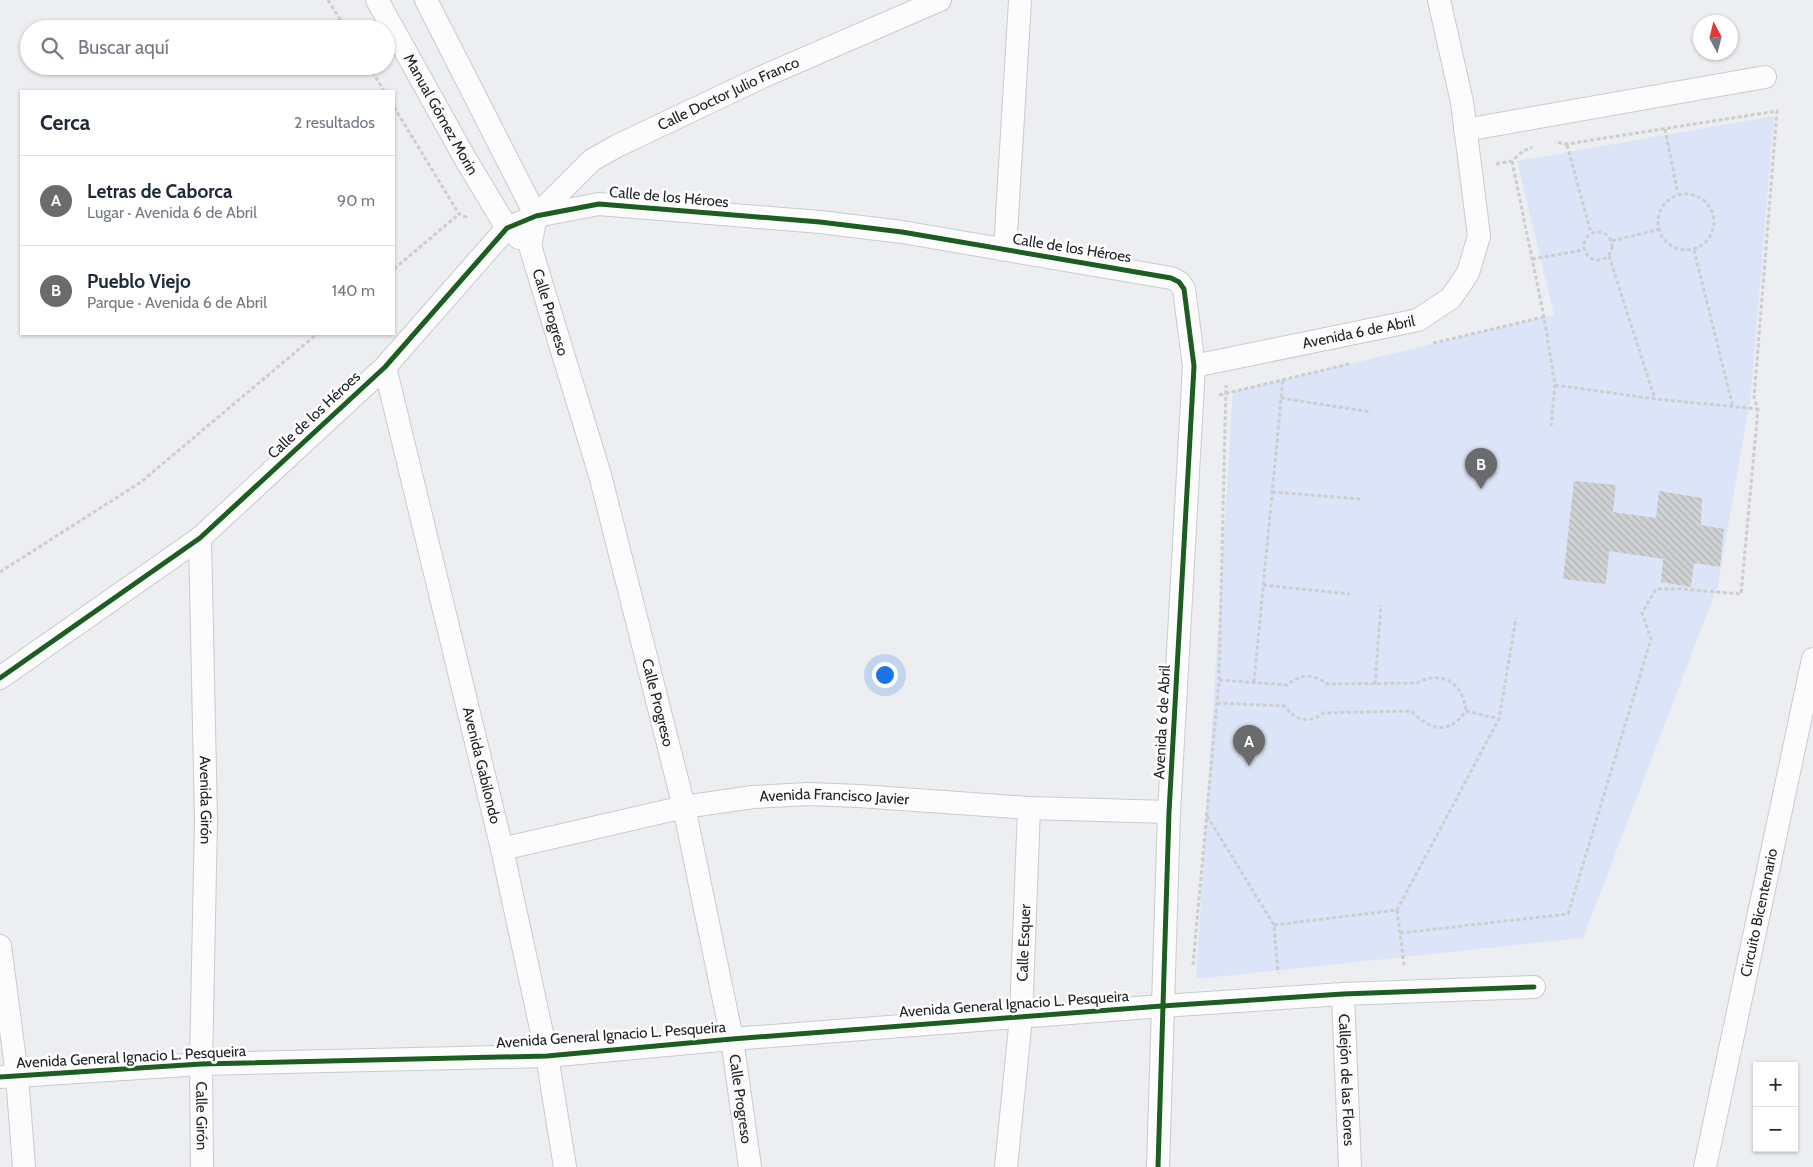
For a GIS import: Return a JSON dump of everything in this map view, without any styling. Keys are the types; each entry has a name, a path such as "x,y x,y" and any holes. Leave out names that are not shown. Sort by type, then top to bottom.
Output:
{"street":[{"name":"Manual Gómez Morin","path":"377,0 388,20"},
{"path":"426,0 536,216"},
{"name":"Calle Doctor Julio Franco","path":"536,216 592,160 618,146 762,77 940,0"},
{"path":"1005,250 1020,0"},
{"name":"Avenida 6 de Abril","path":"1194,366 1418,320 1451,298 1468,272 1479,236 1462,102 1439,0"},
{"name":"Manual Gómez Morin","path":"395,32 466,160 507,228"},
{"path":"1465,130 1765,77"},
{"name":"Calle de los Héroes","path":"0,678 200,538 385,367 507,228 536,216 599,204 820,222 902,232 1171,278 1179,282"},
{"name":"Calle Progreso","path":"536,216 530,246 600,474 684,807 732,1039 750,1167"},
{"path":"507,228 530,246"},
{"name":"Avenida 6 de Abril","path":"1158,1167 1170,812 1194,366 1184,289 1179,282"},
{"name":"Avenida Gabilondo","path":"385,367 502,849 547,1056 565,1167"},
{"name":"Avenida Girón","path":"200,538 206,820 201,1064"},
{"name":"Circuito Bicentenario","path":"1705,1167 1813,659"},
{"name":"Avenida Francisco Javier","path":"502,849 684,807 753,797 808,794 919,799 1029,808 1170,812"},
{"name":"Calle Esquer","path":"1006,1167 1021,1016 1029,808"},
{"path":"0,946 9,1077 24,1167"},
{"name":"Avenida General Ignacio L. Pesqueira","path":"9,1077 201,1064 547,1056 732,1039 1189,1004 1342,994 1534,987"},
{"name":"Callejón de las Flores","path":"1342,994 1350,1167"},
{"name":"Calle Girón","path":"201,1064 202,1167"}],"path":[{"path":"328,0 340,20"},
{"path":"374,75 383,90"},
{"path":"395,109 459,214 395,268"},
{"path":"1400,933 1568,914 1651,639 1642,613 1656,589 1682,589 1741,594 1758,409 1754,398 1777,111 1567,144 1551,142"},
{"path":"1665,129 1678,194"},
{"path":"1471,169 1512,161 1523,151 1536,144"},
{"path":"1567,144 1591,233"},
{"path":"1512,161 1544,317 1555,385 1551,426"},
{"path":"1678,194 1696,195 1710,206 1716,223 1709,240 1694,250 1676,249 1662,238 1658,221 1664,204 1678,194"},
{"path":"1612,241 1660,229"},
{"path":"1599,231 1606,234 1612,241 1612,249 1609,256 1600,261 1590,259 1584,250 1584,241 1591,233 1599,231"},
{"path":"1532,259 1584,250"},
{"path":"1694,250 1733,407"},
{"path":"1609,256 1655,398"},
{"path":"0,572 141,482 316,335"},
{"path":"1254,682 1283,379"},
{"path":"1555,385 1758,409"},
{"path":"1189,1004 1219,680 1226,393"},
{"path":"1281,398 1371,412"},
{"path":"1272,492 1361,500"},
{"path":"1264,585 1350,594"},
{"path":"1375,684 1380,605"},
{"path":"1407,993 1397,910 1499,718 1516,618"},
{"path":"1217,703 1285,706 1290,714 1298,719 1307,720 1316,718 1323,712 1411,711 1432,727 1446,727 1458,722 1466,711 1465,699 1459,689 1450,681 1439,677 1427,678 1416,683 1375,684 1327,684 1318,677 1307,675 1296,678 1287,684 1219,680"},
{"path":"1466,711 1499,718"},
{"path":"1207,816 1274,924 1280,998"},
{"path":"1274,924 1397,910"}],"shaded area":[{"path":"1774,116 1751,394 1718,585 1583,938 1196,979 1233,392 1554,315 1517,161"}],"building":[{"path":"1574,481 1616,485 1613,512 1656,518 1659,491 1702,498 1701,525 1724,529 1720,567 1694,563 1691,587 1661,582 1663,559 1609,551 1606,584 1563,579"}],"cycle path":[{"path":"0,678 200,538 385,367 507,228 536,216 599,204 820,222 902,232 1171,278 1179,282 1184,289 1194,366 1169,812 1158,1167"},
{"path":"0,1077 201,1064 547,1056 732,1039 1162,1006 1343,994 1534,987"}],"place":[{"name":"Pueblo Viejo","path":"1481,489"},
{"name":"Letras de Caborca","path":"1249,766"}]}
